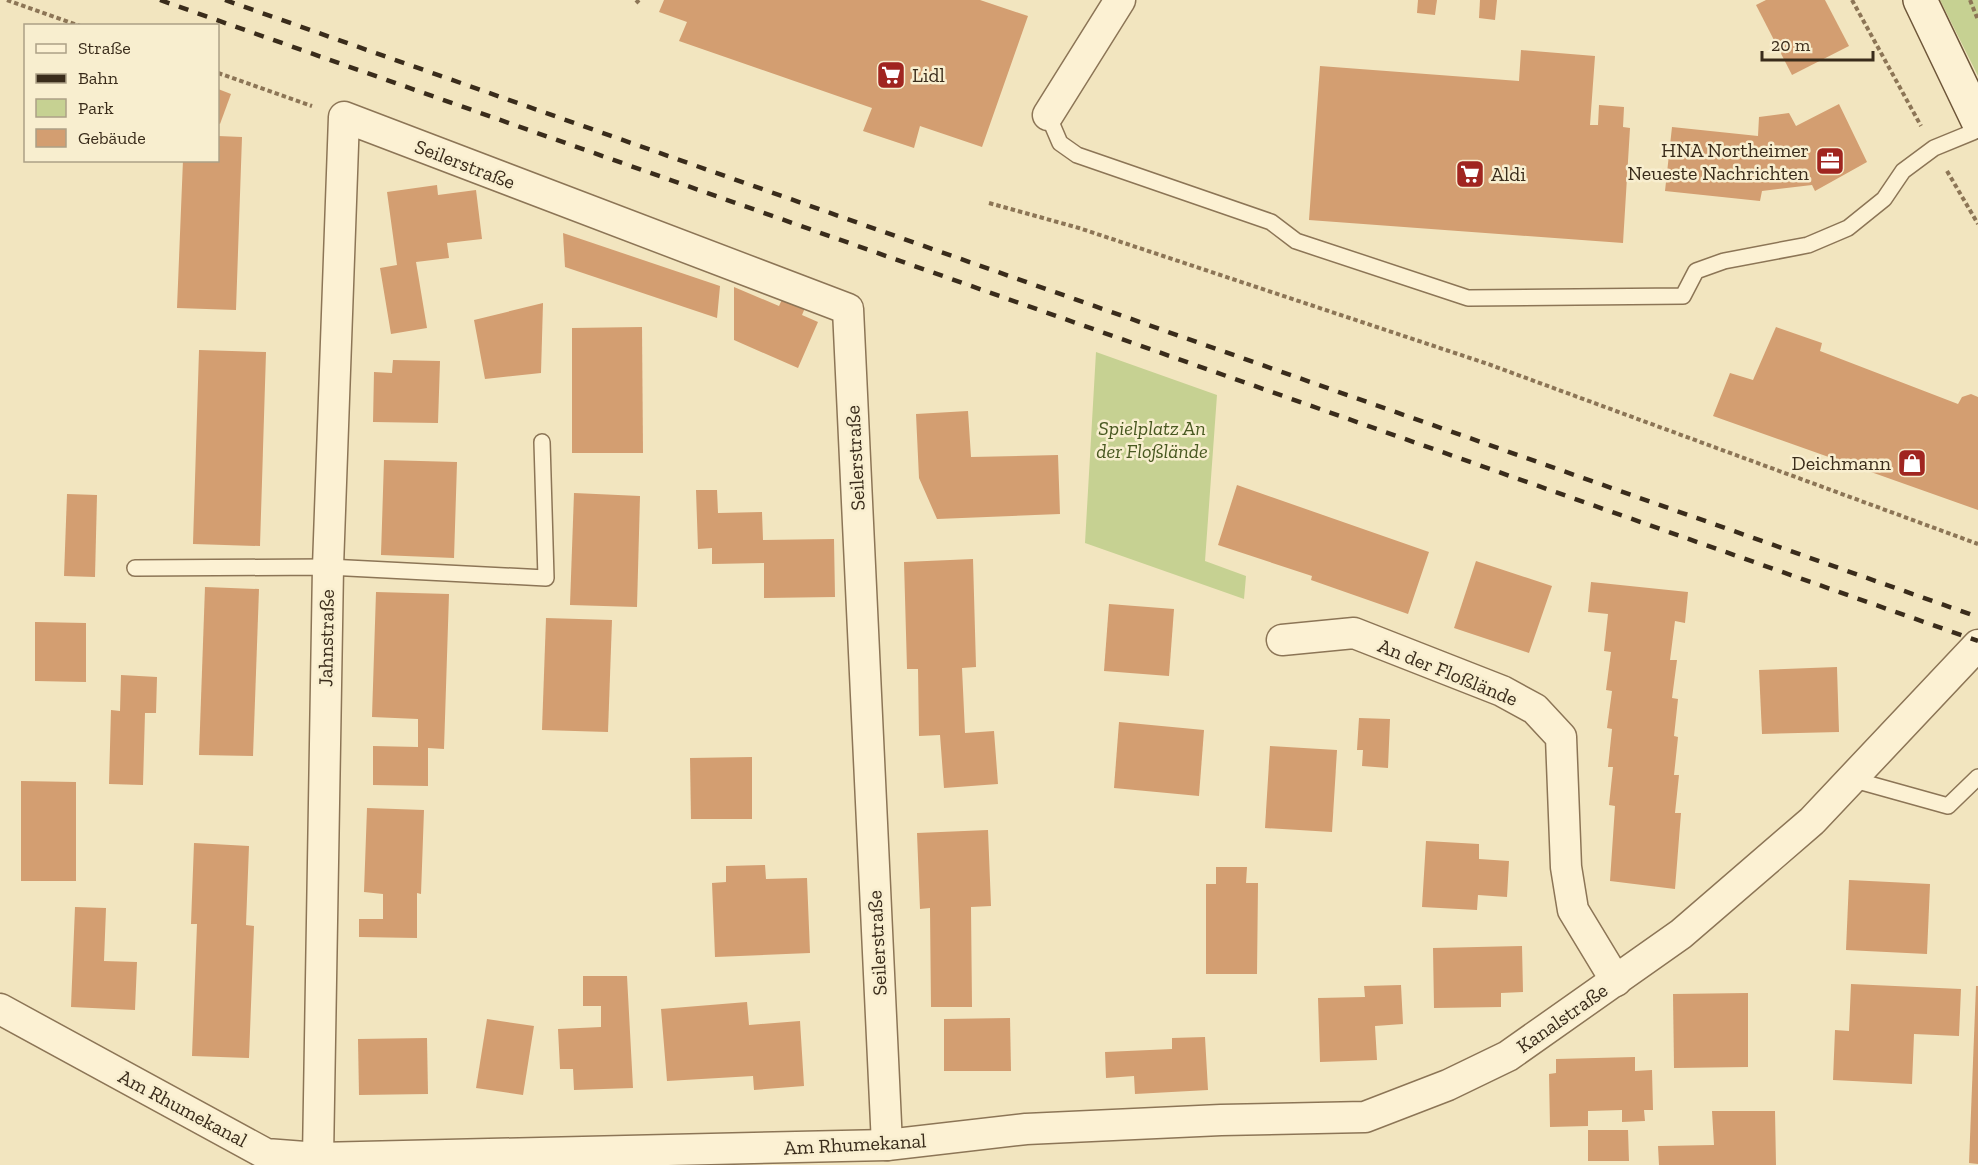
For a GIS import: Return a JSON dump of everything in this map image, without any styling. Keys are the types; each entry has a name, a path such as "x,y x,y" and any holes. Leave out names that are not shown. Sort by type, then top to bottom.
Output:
{"main road":[{"path":"1920,0 1978,121"}],"street":[{"path":"1048,115 1120,0"},
{"name":"Jahnstraße","path":"318,1158 328,567 344,117"},
{"name":"Seilerstraße","path":"344,117 848,309 887,1145"},
{"name":"An der Floßlände","path":"1282,640 1354,633 1502,691 1535,709 1561,737 1566,867 1574,910 1616,981"},
{"name":"Kanalstraße","path":"1026,1130 1221,1120 1365,1117 1448,1085 1508,1056 1681,934 1812,821 1978,645"},
{"name":"Am Rhumekanal","path":"0,1009 261,1159 887,1145 1026,1130"}],"lane":[{"path":"1048,115 1060,143 1077,155 1271,222 1296,241 1468,298 1683,296 1696,271 1724,261 1808,246 1848,228 1884,199 1903,171 1934,148 1978,130"},
{"path":"135,568 328,567 546,578 542,442"},
{"path":"1851,779 1948,806 1978,777"}],"path":[{"path":"7,0 74,24"},
{"path":"1852,0 1978,224"},
{"path":"1970,0 1978,20"},
{"path":"219,73 344,117"},
{"path":"989,203 1079,228 1488,364 1978,544"}],"green space":[{"path":"1940,0 1978,0 1978,76"},
{"name":"Spielplatz An der Floßlände","path":"1096,352 1217,395 1205,561 1246,576 1244,599 1085,543"}],"building":[{"name":"Lidl","path":"664,0 980,0 1028,16 982,147 920,126 914,148 863,131 872,108 679,41 687,22 659,12"},
{"path":"1418,0 1437,0 1435,15 1417,13"},
{"path":"1480,0 1497,0 1495,20 1479,18"},
{"path":"1766,0 1825,0 1849,46 1792,75 1756,5"},
{"name":"Aldi","path":"1521,50 1595,56 1590,125 1598,125 1599,105 1624,107 1623,127 1630,128 1623,243 1309,220 1320,66 1519,81"},
{"path":"219,89 231,94 219,124"},
{"path":"1839,104 1867,162 1815,191 1812,185 1762,191 1760,201 1665,191 1672,127 1758,136 1759,117 1789,113 1796,126"},
{"path":"219,136 242,137 236,310 177,308 183,162 219,162"},
{"path":"437,185 438,195 476,190 482,239 447,243 449,258 416,262 427,328 391,334 380,268 397,265 387,192"},
{"path":"563,233 720,286 717,318 565,267"},
{"path":"734,287 779,306 785,293 807,303 802,315 818,322 798,368 734,340"},
{"path":"543,303 541,373 485,379 474,320"},
{"path":"642,327 643,453 572,453 572,328"},
{"name":"Deichmann","path":"1776,327 1822,343 1820,351 1958,404 1962,397 1971,394 1978,397 1978,510 1713,416 1730,373 1753,380"},
{"path":"199,350 266,352 260,546 193,544"},
{"path":"393,360 440,361 438,423 373,422 374,372 392,373"},
{"path":"968,411 971,457 1058,455 1060,514 937,519 919,478 916,414"},
{"path":"384,460 457,462 454,558 381,555"},
{"path":"1237,485 1429,552 1408,614 1311,580 1312,576 1218,545"},
{"path":"696,490 717,490 718,513 762,512 763,540 834,539 835,597 764,598 764,563 712,564 712,548 698,549"},
{"path":"574,493 640,496 637,607 570,605"},
{"path":"67,494 97,495 95,577 64,576"},
{"path":"973,559 976,667 962,668 965,733 994,731 998,784 944,788 940,735 919,736 918,669 907,669 904,562"},
{"path":"1476,561 1552,586 1529,653 1454,628"},
{"path":"1591,582 1688,592 1685,623 1675,621 1670,660 1677,660 1672,698 1678,699 1674,736 1678,737 1674,775 1679,775 1675,813 1681,813 1675,889 1610,881 1615,806 1609,805 1613,767 1608,767 1612,729 1607,728 1612,691 1606,690 1611,652 1604,651 1608,614 1588,612"},
{"path":"205,587 259,589 253,756 199,755"},
{"path":"376,592 449,594 444,749 428,748 428,786 373,785 373,746 418,747 418,719 372,717"},
{"path":"1109,604 1174,609 1169,676 1104,671"},
{"path":"546,618 612,620 608,732 542,730"},
{"path":"35,622 86,623 86,682 35,681"},
{"path":"1837,667 1839,732 1762,734 1759,670"},
{"path":"121,675 157,677 156,713 145,713 143,785 109,784 111,710 120,711"},
{"path":"1359,718 1390,719 1388,768 1362,766 1363,750 1357,750"},
{"path":"1119,722 1204,730 1199,796 1114,788"},
{"path":"1270,746 1337,750 1332,832 1265,828"},
{"path":"752,757 752,819 691,819 690,758"},
{"path":"21,781 76,782 76,881 21,881"},
{"path":"367,808 424,810 421,894 417,893 417,938 359,937 359,919 383,919 383,894 364,892"},
{"path":"988,830 991,906 971,907 972,1007 931,1007 930,908 920,909 917,833"},
{"path":"1426,841 1479,844 1479,859 1509,861 1507,897 1478,895 1477,910 1422,907"},
{"path":"194,843 249,846 246,925 254,926 249,1058 192,1056 197,924 191,924"},
{"path":"765,865 766,879 807,878 810,953 715,957 712,883 726,882 726,866"},
{"path":"1216,867 1247,867 1246,883 1258,883 1257,974 1206,974 1206,884 1216,884"},
{"path":"1849,880 1930,884 1927,954 1846,950"},
{"path":"75,907 106,908 104,961 137,962 135,1010 71,1007"},
{"path":"1522,946 1523,992 1501,993 1501,1007 1434,1008 1433,948"},
{"path":"583,976 627,976 633,1088 574,1090 573,1069 560,1069 558,1029 601,1027 601,1006 583,1006"},
{"path":"1851,984 1961,989 1959,1036 1914,1034 1912,1084 1833,1080 1835,1030 1849,1031"},
{"path":"1401,985 1403,1024 1375,1026 1377,1060 1320,1062 1318,998 1365,997 1364,986"},
{"path":"1976,986 1978,986 1978,1164 1969,1163"},
{"path":"1748,993 1748,1067 1674,1068 1673,994"},
{"path":"747,1002 749,1025 800,1021 804,1086 754,1090 753,1076 667,1081 661,1009"},
{"path":"1010,1018 1011,1071 944,1071 944,1019"},
{"path":"487,1019 534,1026 523,1095 476,1088"},
{"path":"1205,1037 1208,1090 1135,1094 1134,1076 1106,1078 1105,1052 1172,1049 1172,1038"},
{"path":"427,1038 428,1094 359,1095 358,1039"},
{"path":"1635,1057 1635,1071 1652,1070 1653,1110 1644,1110 1645,1121 1622,1122 1622,1110 1588,1111 1588,1126 1550,1127 1549,1074 1556,1073 1556,1059"},
{"path":"1712,1111 1775,1111 1776,1165 1659,1165 1658,1146 1714,1145"},
{"path":"1588,1130 1628,1130 1629,1161 1588,1161"}],"railway":[{"path":"160,0 1978,641"},
{"path":"225,0 1978,617"}],"place":[{"name":"Lidl","path":"891,75"},
{"name":"HNA Northeimer Neueste Nachrichten","path":"1830,161"},
{"name":"Aldi","path":"1470,174"},
{"name":"Deichmann","path":"1912,463"}]}
